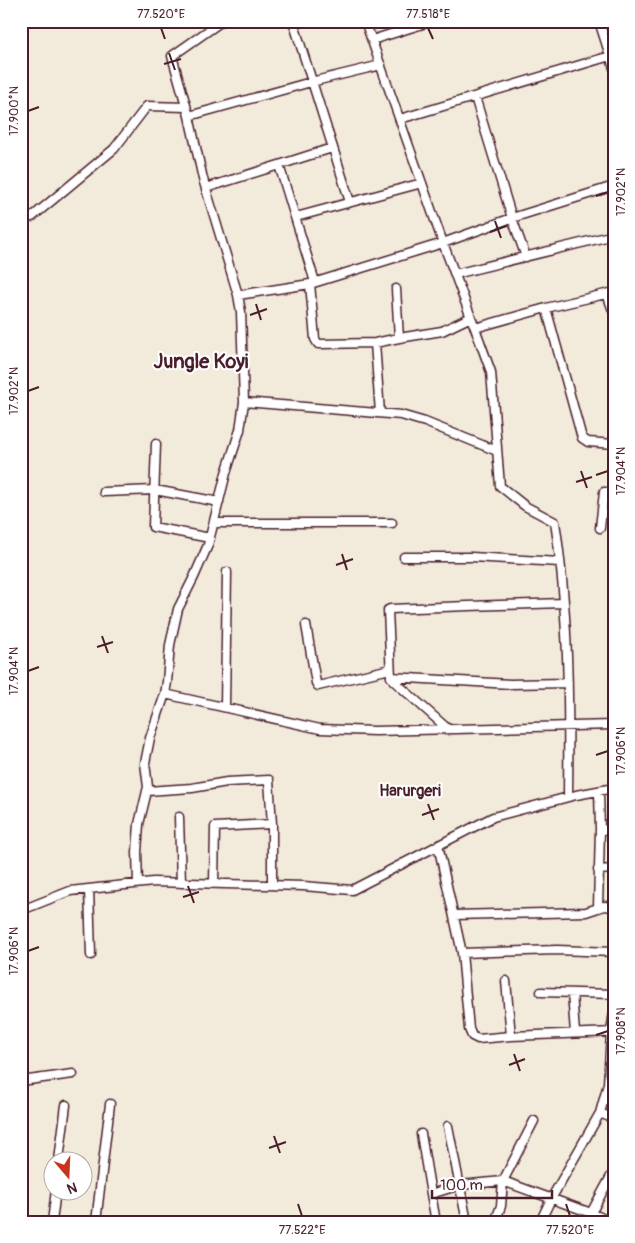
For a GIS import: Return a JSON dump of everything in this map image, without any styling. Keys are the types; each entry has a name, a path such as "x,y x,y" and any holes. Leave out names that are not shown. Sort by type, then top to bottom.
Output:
{"street":[{"path":"138,884 137,852 139,824 148,787 145,763 150,738 165,694 170,645 178,609 210,538 240,430 244,402 241,312 238,295 206,188 172,56 222,21"},
{"path":"293,21 350,202"},
{"path":"365,21 491,372 500,486 525,506 555,522 564,603 568,683 568,797"},
{"path":"372,40 432,21"},
{"path":"599,21 614,68"},
{"path":"400,119 610,56"},
{"path":"189,116 311,82 381,65"},
{"path":"475,96 512,218 526,256"},
{"path":"21,220 33,216 110,153 146,107 150,105 186,107"},
{"path":"206,188 332,148"},
{"path":"279,165 296,217 313,283 315,339 318,344 375,343 442,331 472,317"},
{"path":"296,217 422,183"},
{"path":"238,295 313,283 444,243 512,218 614,186"},
{"path":"455,274 614,235"},
{"path":"396,289 399,338"},
{"path":"475,328 546,308 610,293 614,313"},
{"path":"546,308 582,438 588,442 614,444"},
{"path":"375,343 380,413"},
{"path":"244,402 402,415 425,422 497,452"},
{"path":"156,444 153,527 210,538"},
{"path":"104,492 155,490 219,502"},
{"path":"600,528 604,492 614,492"},
{"path":"214,522 392,523"},
{"path":"404,557 471,557 560,562"},
{"path":"224,707 227,572"},
{"path":"449,730 394,681 391,673 387,611 390,609 564,603"},
{"path":"306,625 318,686 391,673 510,684 568,683"},
{"path":"165,694 320,729 375,731 449,730 614,725"},
{"path":"147,791 192,788 227,782 269,780 272,824 272,885"},
{"path":"21,910 70,891 154,882 303,886 352,890 492,817 568,797 614,788"},
{"path":"598,908 599,791"},
{"path":"179,817 181,882"},
{"path":"214,884 215,827 272,824"},
{"path":"600,829 614,830"},
{"path":"438,845 462,953 469,1029 472,1036 478,1039 612,1032"},
{"path":"598,870 614,869"},
{"path":"89,889 91,956"},
{"path":"454,915 586,912 604,906 614,907"},
{"path":"462,953 557,950 614,952"},
{"path":"506,981 511,1036"},
{"path":"541,992 614,994"},
{"path":"572,993 575,1034"},
{"path":"540,1222 550,1199 600,1113 608,1084 614,1012"},
{"path":"21,1081 73,1074"},
{"path":"96,1222 110,1104"},
{"path":"60,1150 66,1105"},
{"path":"600,1113 614,1119"},
{"path":"495,1222 501,1206 503,1181 534,1121"},
{"path":"448,1126 467,1222"},
{"path":"421,1134 436,1222"},
{"path":"591,1213 614,1171"},
{"path":"431,1194 460,1184 503,1181 611,1222"},
{"path":"52,1222 55,1200"}],"district":[{"name":"Jungle Koyi","path":"201,361"},
{"name":"Harurgeri","path":"410,790"}]}
